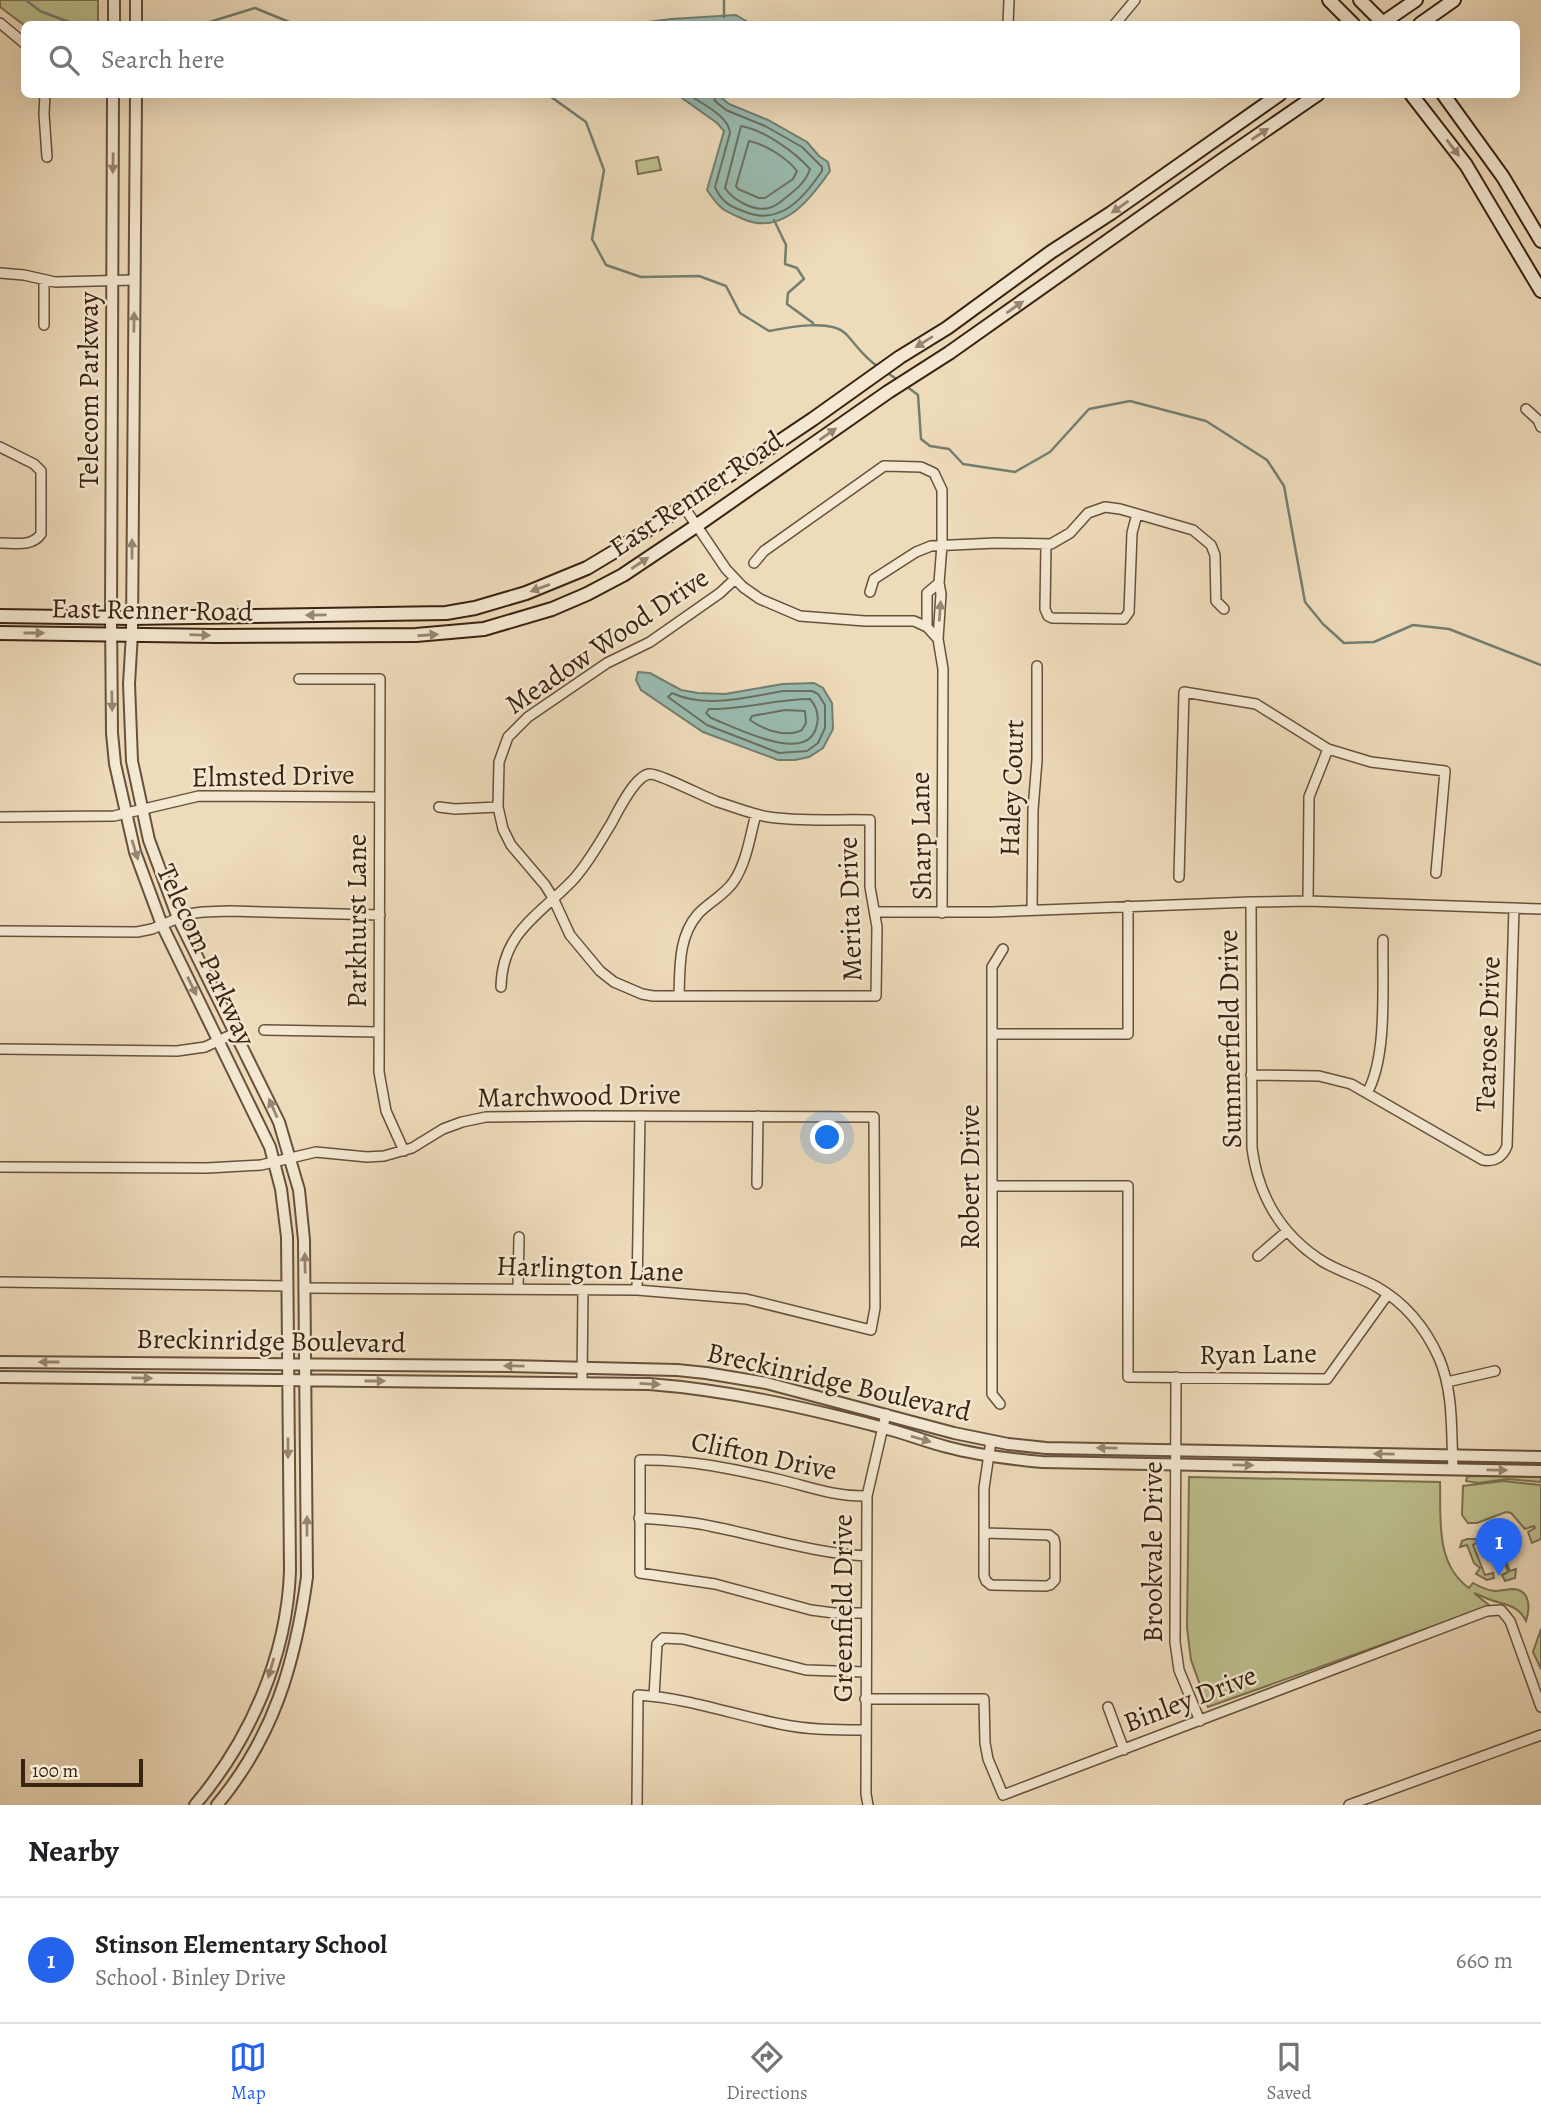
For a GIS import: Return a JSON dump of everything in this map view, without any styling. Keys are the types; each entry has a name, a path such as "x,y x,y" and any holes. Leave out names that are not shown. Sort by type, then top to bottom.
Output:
{"main road":[{"path":"1329,0 1350,21"},
{"path":"1360,0 1380,21"},
{"path":"1387,21 1416,0"},
{"path":"1424,21 1454,0"},
{"name":"East Renner Road","path":"0,616 132,618 446,613 475,608 526,593 587,568 684,506 900,357 947,328 1051,252 1274,98"},
{"name":"East Renner Road","path":"0,633 416,635 484,629 552,609 623,575 696,526 888,392 959,346 1312,98"},
{"path":"1414,98 1466,165 1541,291"},
{"path":"1446,98 1503,177 1541,241"},
{"path":"1176,168 1186,185"},
{"path":"947,328 959,346"}],"street":[{"path":"114,0 114,21"},
{"path":"1008,21 1010,0"},
{"path":"1118,21 1135,0"},
{"path":"136,3 136,21"},
{"path":"0,23 21,40"},
{"path":"46,98 47,157"},
{"name":"Telecom Parkway","path":"113,98 111,634 115,764 135,852 162,925 266,1136 281,1189 287,1237 287,1602 270,1675 245,1734 216,1781 195,1805"},
{"name":"Telecom Parkway","path":"136,98 130,681 132,751 142,810 155,861 178,918 270,1101 290,1157 299,1191 302,1221 307,1577 292,1658 279,1700 262,1739 217,1805"},
{"path":"0,273 24,275 44,281 134,280"},
{"path":"44,281 44,325"},
{"path":"1526,409 1538,419 1541,427"},
{"path":"0,447 34,464 41,471 41,534 37,540 28,543 0,543"},
{"path":"754,563 764,551 884,466 921,467 934,473 942,490 939,583 928,593 927,627"},
{"path":"684,506 726,569 760,599 800,616 865,621 914,621 927,627 938,639"},
{"path":"870,592 874,579 916,552 931,546 996,542 1046,544 1063,538 1084,516 1099,508 1112,508 1181,526 1206,539 1215,555 1216,601 1224,609"},
{"path":"1046,544 1045,608 1048,616 1120,620 1127,617 1129,612 1132,533 1137,514"},
{"name":"Meadow Wood Drive","path":"735,579 720,593 650,642 607,663 516,727 502,749 499,762 498,807 503,830 511,845 545,885 570,935 600,971 614,982 642,994 679,996 876,996"},
{"name":"Sharp Lane","path":"939,583 942,594 938,639 943,669 942,913 1251,901 1541,909"},
{"name":"Haley Court","path":"1032,911 1037,666"},
{"name":"Parkhurst Lane","path":"299,679 380,678 379,1072 382,1095 394,1132 404,1151"},
{"path":"1179,877 1184,692 1256,704 1328,749 1371,762 1445,771 1436,873"},
{"path":"1308,901 1309,797 1328,749"},
{"path":"501,987 503,964 516,935 525,923 573,880 589,860 629,792 642,777 655,774 711,800 756,814 745,856 733,883 698,914 683,943 679,996"},
{"name":"Elmsted Drive","path":"0,817 114,816 200,796 380,797"},
{"path":"439,807 498,807"},
{"name":"Merita Drive","path":"756,814 797,819 870,820 870,887 877,927 876,996"},
{"name":"Summerfield Drive","path":"1251,901 1254,1160 1265,1198 1287,1231 1321,1260 1376,1286 1420,1324 1439,1359 1447,1382 1451,1404 1453,1469"},
{"path":"992,1034 1128,1034 1128,906"},
{"name":"Tearose Drive","path":"1367,1093 1483,1160 1491,1161 1504,1154 1507,1146 1514,908"},
{"path":"0,931 137,932 203,912 380,915"},
{"path":"876,912 942,913"},
{"path":"1251,1075 1319,1076 1351,1084 1367,1093 1373,1083 1380,1057 1383,940"},
{"name":"Robert Drive","path":"1000,1405 992,1394 992,967 1003,949"},
{"path":"264,1030 379,1032"},
{"path":"0,1049 177,1051 205,1047 235,1033"},
{"path":"637,1290 640,1116"},
{"path":"757,1184 758,1116"},
{"name":"Marchwood Drive","path":"0,1167 246,1167 316,1152 384,1156 412,1148 443,1129 477,1118 874,1117 874,1308 871,1330"},
{"name":"Ryan Lane","path":"992,1186 1128,1186 1128,1377 1327,1379 1388,1294"},
{"path":"1258,1256 1287,1231"},
{"path":"518,1289 519,1237"},
{"path":"0,1282 287,1286"},
{"name":"Harlington Lane","path":"304,1288 637,1290 746,1299 871,1330"},
{"path":"582,1382 583,1290"},
{"name":"Breckinridge Boulevard","path":"0,1362 582,1367 706,1373 766,1383 991,1440 1046,1448 1541,1457"},
{"path":"83,1362 83,1378"},
{"path":"1447,1382 1495,1371"},
{"name":"Breckinridge Boulevard","path":"0,1377 649,1384 765,1399 883,1427 948,1447 1042,1462 1541,1471"},
{"name":"Brookvale Drive","path":"1176,1377 1176,1657 1200,1721"},
{"name":"Greenfield Drive","path":"868,1805 865,1730 867,1496 886,1414"},
{"path":"984,1533 1049,1535 1055,1543 1055,1580 1046,1586 991,1585 986,1581 984,1576 984,1533 984,1488 991,1440"},
{"name":"Clifton Drive","path":"865,1613 811,1610 715,1584 640,1573 640,1460 714,1465 833,1494 848,1497 867,1496"},
{"path":"639,1518 708,1525 832,1554 866,1556"},
{"path":"287,1602 303,1603"},
{"name":"Binley Drive","path":"865,1699 984,1699 986,1751 1003,1795 1487,1611 1501,1610 1510,1621 1541,1707"},
{"path":"654,1696 657,1644 663,1638 682,1639 806,1670 865,1672"},
{"path":"638,1805 638,1695 685,1700 779,1724 805,1728 865,1730"},
{"path":"1108,1707 1124,1750"},
{"path":"1349,1805 1541,1735"},
{"path":"216,1781 228,1790"}],"green space":[{"path":"0,0 98,0 98,21 21,23 0,7"},
{"path":"658,157 661,170 638,174 636,161"},
{"path":"1189,1477 1440,1482 1442,1540 1450,1566 1469,1588 1473,1583 1492,1591 1519,1590 1528,1601 1526,1621 1515,1609 1474,1593 1490,1606 1208,1707 1191,1660 1187,1628"},
{"path":"1467,1477 1541,1477 1541,1482 1507,1479 1478,1483 1466,1481"},
{"path":"1503,1481 1541,1485 1541,1539 1532,1543 1528,1532 1535,1528 1534,1526 1525,1529 1511,1513 1506,1512 1477,1523 1468,1523 1462,1515 1463,1486"},
{"path":"1491,1532 1504,1538 1498,1541 1510,1571 1516,1569 1515,1578 1505,1581 1502,1575 1508,1572 1495,1538 1487,1540"},
{"path":"1475,1539 1478,1542 1473,1545 1485,1575 1493,1573 1494,1578 1487,1580 1476,1574 1480,1568 1474,1563 1467,1545 1460,1547 1462,1541"},
{"path":"1541,1629 1541,1669 1533,1652"}],"water":[{"path":"736,15 746,21 656,21"},
{"path":"682,98 722,98 729,104 768,120 807,142 828,162 830,171 804,203 782,219 757,223 743,219 722,208 707,190 724,131"},
{"path":"638,672 650,673 681,690 698,693 725,694 783,684 814,683 823,688 832,703 833,729 823,748 809,757 778,760 703,732 641,690 636,680"}],"waterway":[{"path":"26,0 40,11 66,21"},
{"path":"724,0 724,17"},
{"path":"213,21 255,8 287,21"},
{"path":"553,98 586,122 604,170 592,239 606,265 641,277 699,276 726,286 740,313 769,331 809,325 839,329 877,366"},
{"path":"774,220 786,245 785,264 797,268 804,279 788,293 787,304 813,323"},
{"path":"886,372 898,380"},
{"path":"906,386 918,395 921,439 930,446 949,449 963,464 1015,472 1050,452 1089,409 1130,401 1206,421 1267,460 1284,486 1305,602 1323,624 1344,643 1374,642 1413,625 1449,629 1541,665"}],"place":[{"name":"Stinson Elementary School","path":"1499,1576"}]}
